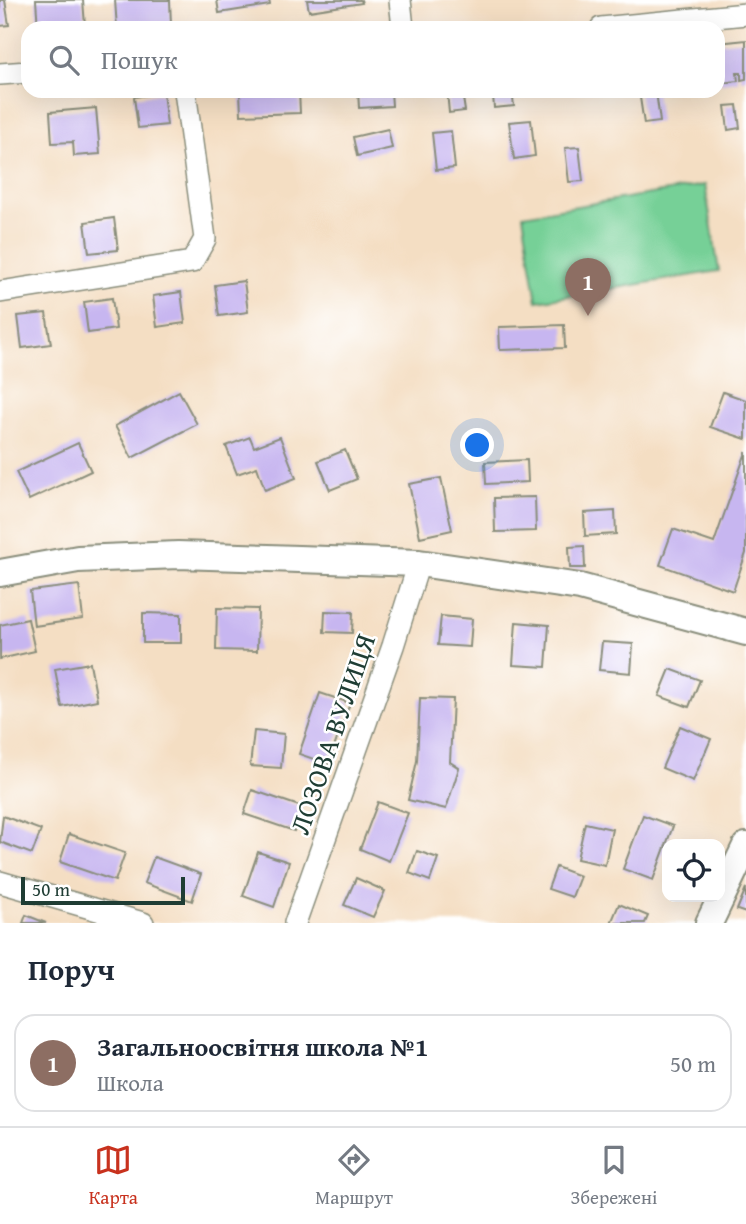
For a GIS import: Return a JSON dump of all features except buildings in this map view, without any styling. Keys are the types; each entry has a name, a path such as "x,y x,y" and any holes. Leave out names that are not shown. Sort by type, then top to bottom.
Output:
{"street":[{"path":"400,0 402,21"},
{"path":"674,21 746,14"},
{"path":"0,74 21,72"},
{"path":"0,292 192,262 205,239 186,98"},
{"path":"0,573 78,559 178,555 419,563 580,587 746,632"},
{"name":"ЛОЗОВА ВУЛИЦЯ","path":"295,923 393,646 419,563"},
{"path":"709,923 746,846"},
{"path":"0,882 143,923"}],"green space":[{"path":"705,185 719,271 537,301 523,215"}],"place":[{"name":"Загальноосвітня школа №1","path":"588,316"}]}
